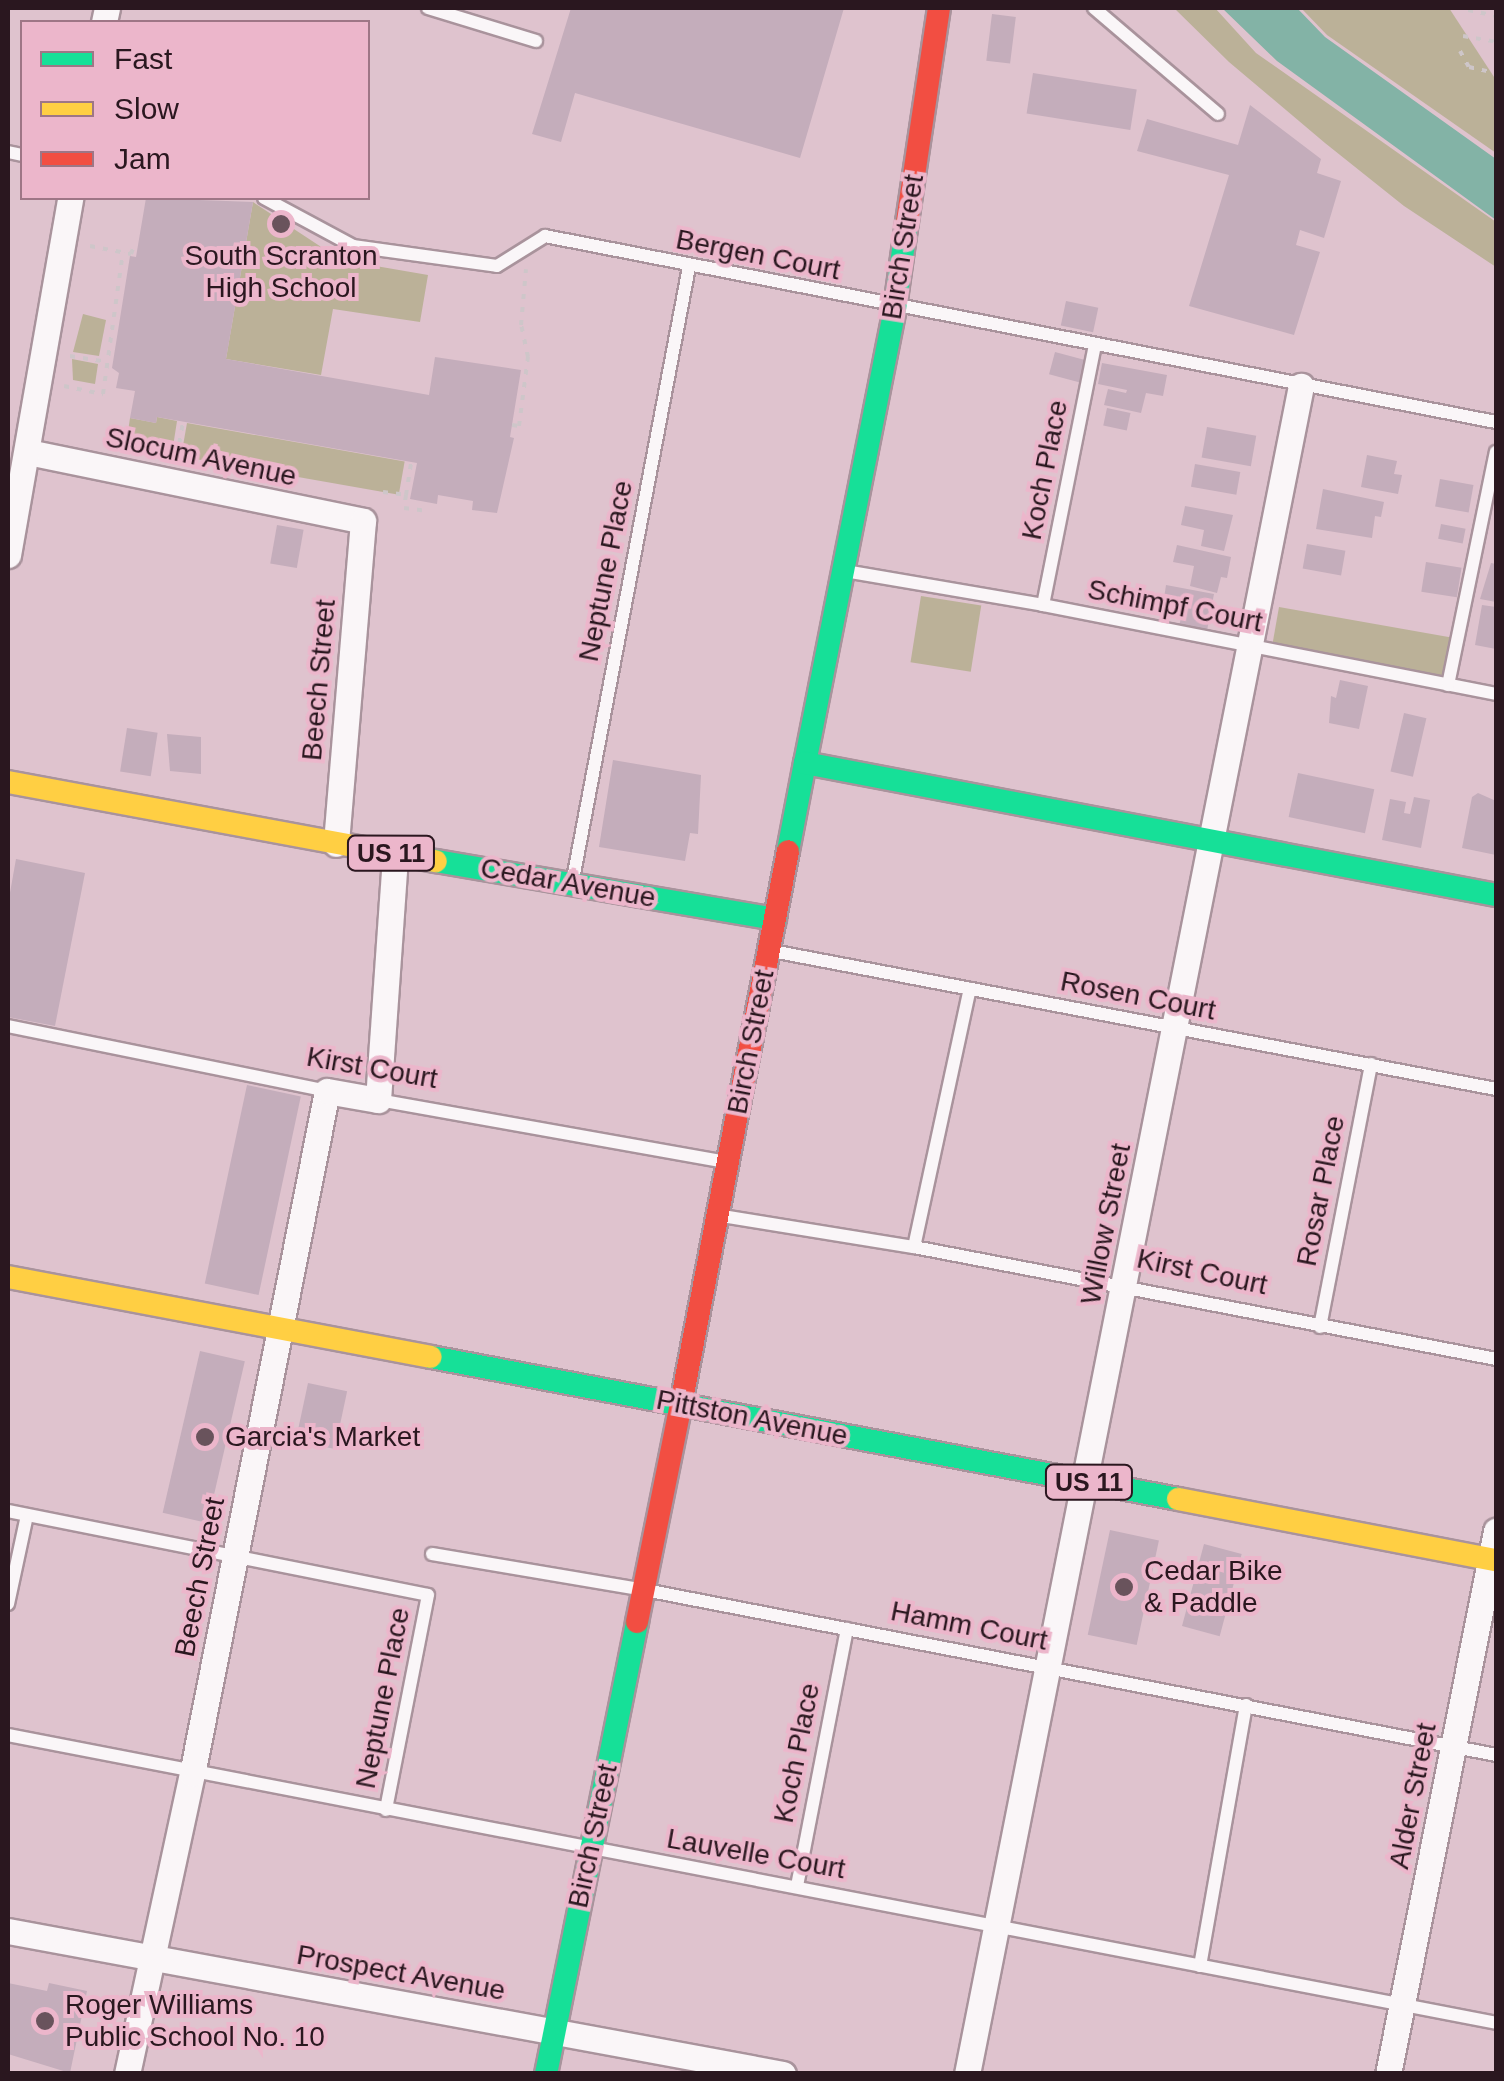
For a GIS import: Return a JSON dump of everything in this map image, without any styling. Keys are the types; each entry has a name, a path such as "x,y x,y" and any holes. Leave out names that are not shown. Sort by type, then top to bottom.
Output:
{"main road":[{"name":"Birch Street","path":"546,2074 645,1590 895,308 939,8"},
{"path":"806,763 1496,895"},
{"name":"Cedar Avenue","path":"8,782 336,844 775,919"},
{"name":"Pittston Avenue","path":"8,1277 1494,1559"}],"street":[{"path":"8,551 70,200"},
{"name":"Willow Street","path":"967,2074 1301,386"},
{"name":"Slocum Avenue","path":"28,452 362,521"},
{"name":"Beech Street","path":"336,844 362,521"},
{"path":"378,1100 394,854"},
{"name":"Beech Street","path":"127,2074 192,1774 327,1091"},
{"name":"Kirst Court","path":"327,1091 378,1100"},
{"name":"Alder Street","path":"1388,2074 1494,1559 1496,1531"},
{"name":"Prospect Avenue","path":"8,1931 782,2074"}],"lane":[{"path":"428,8 536,40"},
{"path":"1094,8 1218,114"},
{"name":"Bergen Court","path":"268,200 353,246 473,266 496,266 545,236 689,268 1496,422"},
{"name":"Neptune Place","path":"572,883 689,268"},
{"name":"Koch Place","path":"1043,605 1095,345"},
{"path":"1448,684 1496,452"},
{"name":"Schimpf Court","path":"842,570 1043,605 1496,694"},
{"name":"Rosen Court","path":"770,950 1496,1090"},
{"path":"914,1247 970,989"},
{"name":"Kirst Court","path":"8,1026 327,1091"},
{"name":"Rosar Place","path":"1320,1326 1371,1064"},
{"name":"Kirst Court","path":"378,1100 728,1162"},
{"name":"Kirst Court","path":"718,1215 914,1247 1496,1359"},
{"path":"8,1512 235,1554"},
{"path":"8,1604 26,1514"},
{"name":"Neptune Place","path":"235,1554 428,1595 386,1810"},
{"name":"Hamm Court","path":"432,1554 1050,1666 1496,1754"},
{"name":"Koch Place","path":"797,1886 846,1629"},
{"path":"1200,1966 1246,1705"},
{"name":"Lauvelle Court","path":"8,1736 1496,2023"}],"path":[{"path":"1468,10 1496,16"},
{"path":"1463,36 1496,42"},
{"path":"1460,52 1469,67 1491,72"},
{"path":"90,246 131,254 135,244"},
{"path":"512,426 518,426 528,356 520,325 528,249"},
{"path":"64,386 103,394 124,252"},
{"path":"70,356 108,362"},
{"path":"176,457 182,422"},
{"path":"411,462 404,508 428,511"},
{"path":"383,492 406,496"}],"shaded area":[{"path":"1174,8 1215,8 1256,53 1496,222 1496,267 1404,206 1325,143 1229,62"},
{"path":"1222,8 1297,8 1325,37 1496,159 1496,220 1277,61"},
{"path":"1301,8 1449,8 1496,80 1496,153 1327,35"},
{"path":"253,202 341,260 428,275 420,322 333,309 321,375 226,359"},
{"path":"83,314 106,320 99,356 73,352"},
{"path":"72,359 98,364 95,384 73,380"},
{"path":"157,417 177,421 172,453 126,445 130,418 156,423"},
{"path":"187,423 405,461 399,495 181,456"},
{"path":"921,596 981,606 971,672 911,662"},
{"path":"1279,607 1451,637 1445,676 1272,645"}],"building":[{"path":"571,8 844,8 800,158 575,93 561,142 532,134"},
{"path":"992,14 1016,17 1010,64 986,61"},
{"path":"1033,73 1137,89 1130,130 1027,113"},
{"path":"1250,105 1321,159 1317,173 1341,181 1324,238 1300,230 1296,245 1320,252 1294,335 1189,306 1229,175 1137,151 1147,119 1238,145"},
{"path":"146,200 253,202 226,359 429,395 435,357 521,370 510,437 514,438 497,513 472,510 473,501 438,495 437,504 410,499 417,463 157,417 156,423 130,418 135,391 116,388 119,373 112,368 130,256 136,257"},
{"path":"1066,301 1098,308 1093,332 1061,325"},
{"path":"1055,352 1085,360 1079,382 1049,374"},
{"path":"1102,363 1167,375 1163,396 1146,393 1141,413 1104,405 1108,389 1126,393 1127,390 1098,384"},
{"path":"1107,408 1130,413 1127,431 1103,426"},
{"path":"1207,427 1256,436 1251,466 1202,458"},
{"path":"1367,455 1397,461 1394,474 1402,475 1398,494 1361,487"},
{"path":"1195,464 1240,472 1236,495 1191,487"},
{"path":"1440,479 1473,485 1469,512 1435,507"},
{"path":"1323,489 1384,502 1381,517 1375,516 1372,538 1316,529"},
{"path":"1185,506 1233,515 1224,551 1201,546 1204,530 1181,525"},
{"path":"1441,524 1466,529 1463,543 1438,539"},
{"path":"277,525 304,530 297,568 270,563"},
{"path":"1307,544 1345,551 1341,575 1303,569"},
{"path":"1177,545 1231,557 1227,578 1221,577 1217,593 1190,586 1194,566 1173,562"},
{"path":"1426,562 1462,568 1457,597 1421,592"},
{"path":"1491,563 1496,564 1496,602 1480,599"},
{"path":"1166,585 1214,594 1206,636 1178,631 1183,609 1163,605"},
{"path":"1482,605 1496,607 1496,649 1475,645"},
{"path":"1340,680 1368,686 1359,729 1329,723 1331,696 1336,698"},
{"path":"1404,713 1426,718 1413,777 1391,771"},
{"path":"127,728 158,733 151,776 120,771"},
{"path":"167,734 201,737 201,774 170,771"},
{"path":"613,760 701,775 698,834 690,833 685,861 599,847"},
{"path":"1298,773 1374,789 1365,833 1289,817"},
{"path":"1478,793 1496,801 1496,855 1462,848 1472,797"},
{"path":"1414,797 1430,800 1421,848 1382,840 1390,799 1406,802 1404,813 1410,814"},
{"path":"16,859 85,873 55,1026 8,1017 8,904"},
{"path":"247,1085 301,1096 259,1295 205,1284"},
{"name":"Garcia's Market","path":"200,1351 245,1361 207,1523 163,1513"},
{"path":"308,1383 347,1391 335,1449 296,1441"},
{"name":"Cedar Bike & Paddle","path":"1110,1530 1159,1540 1137,1645 1088,1635"},
{"path":"1204,1544 1242,1554 1220,1636 1182,1626"},
{"name":"Roger Williams Public School No. 10","path":"8,1983 47,1991 49,1983 87,1991 70,2073 8,2054"}],"traffic: fast":[{"path":"805,763 895,307 907,222"},
{"path":"788,851 805,763 1496,895"},
{"path":"436,861 775,919"},
{"path":"431,1357 1178,1499"},
{"path":"546,2074 637,1622"}],"traffic: slow":[{"path":"8,782 436,861"},
{"path":"8,1277 431,1357"},
{"path":"1178,1499 1496,1560"}],"traffic: jam":[{"path":"907,222 939,8"},
{"path":"681,1404 788,851"},
{"path":"637,1622 681,1404"}],"place":[{"name":"South Scranton High School","path":"281,224"},
{"name":"Garcia's Market","path":"205,1437"},
{"name":"Cedar Bike & Paddle","path":"1124,1587"},
{"name":"Roger Williams Public School No. 10","path":"45,2021"}]}
